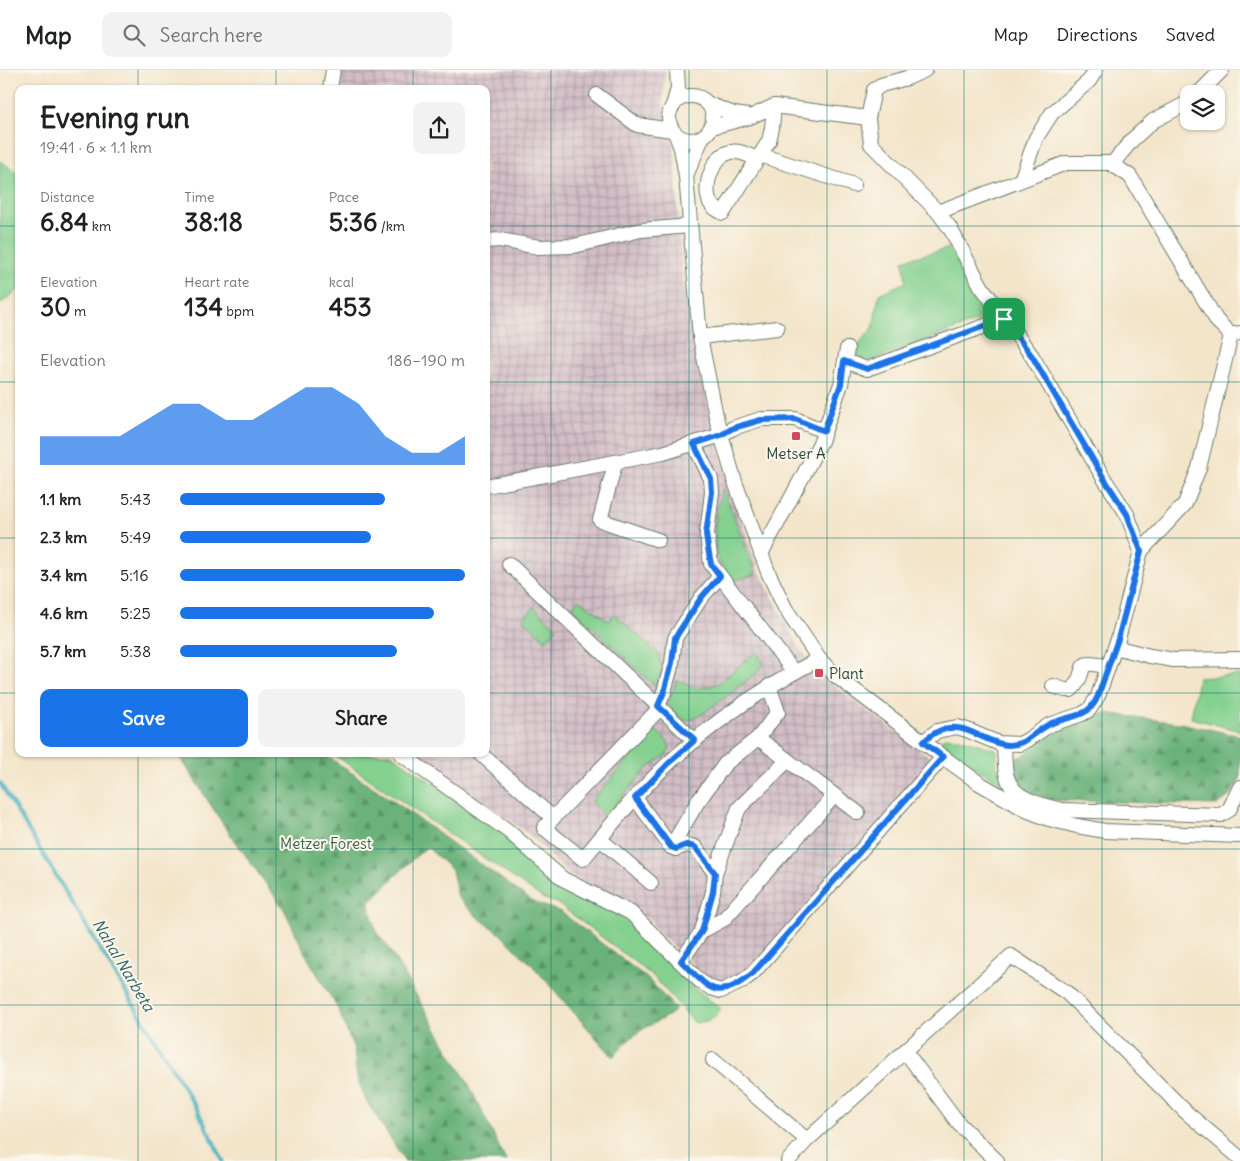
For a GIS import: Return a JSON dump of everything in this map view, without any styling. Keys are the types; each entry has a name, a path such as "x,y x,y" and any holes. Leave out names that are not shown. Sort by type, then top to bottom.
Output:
{"street":[{"path":"331,85 333,70"},
{"path":"677,70 685,84 713,115 712,127"},
{"path":"677,70 678,88 671,110 670,124 681,148 686,176 700,336 710,390 721,435 760,554 785,608 819,659 836,676 943,757 1006,800 1026,810 1067,824 1105,831 1240,836"},
{"path":"925,70 881,85 874,90 868,118 871,144 938,212 950,228 981,286 1032,356 1103,477 1127,514 1141,551"},
{"path":"1021,180 1036,138 1045,123 1052,113 1089,80 1096,70"},
{"path":"1207,85 1222,70"},
{"path":"597,95 637,125 674,132 688,140 702,138"},
{"path":"637,125 646,124 671,110 680,99 686,97 702,101 734,114 750,117"},
{"path":"686,176 702,138 712,127 750,117 774,106 868,118"},
{"path":"774,106 771,134 759,157 854,185"},
{"path":"1112,164 1132,139 1153,121 1180,107"},
{"path":"923,742 937,731 957,727 1004,744 1020,744 1029,740 1049,725 1089,710 1098,696 1115,647 1141,551 1185,504 1199,468 1235,334 1217,321 1130,176 1112,164 1066,163 938,212"},
{"path":"490,241 500,240 539,248 574,246 641,230 690,226"},
{"path":"760,554 804,474 824,431 841,384 846,355 867,369 1004,319"},
{"path":"700,336 777,328"},
{"path":"490,485 663,454 721,435 733,428 761,420 795,419 824,431"},
{"path":"694,444 711,479 712,492 706,534 711,564 794,672"},
{"path":"615,464 600,520 658,540"},
{"path":"509,564 695,740"},
{"path":"720,576 701,598 675,638 672,663 659,707 544,828 583,859 635,798 671,761 695,740 769,686 819,659"},
{"path":"1115,647 1174,660 1240,659"},
{"path":"1053,686 1071,690 1077,684 1083,667 1086,664 1090,663 1108,667"},
{"path":"671,847 697,803 725,764 758,738 778,712 769,686"},
{"path":"758,738 858,813"},
{"path":"1004,744 1005,770 1012,788 1034,802 1062,810 1221,815 1229,810 1240,787"},
{"path":"405,757 507,830 563,879 631,913 701,982 721,991 741,982 753,973 943,757"},
{"path":"484,757 554,818"},
{"path":"681,961 702,931 713,892 715,873 739,808 787,760"},
{"path":"702,931 724,919 834,796"},
{"path":"635,798 671,847 676,849 686,845 695,847 715,873"},
{"path":"600,839 651,883"},
{"path":"788,1161 807,1140 1011,956 1067,993 1187,1113 1240,1158"},
{"path":"905,1051 959,1124 997,1161"},
{"path":"713,1060 807,1140"}],"shaded area":[{"path":"337,70 665,70 663,103 674,147 683,284 695,353 730,489 758,569 800,649 826,679 935,761 743,976 727,984 710,981 661,935 650,921 628,906 569,875 530,835 419,757 490,757 490,85 335,85"}],"green space":[{"path":"0,161 15,171 15,292 0,304"},
{"path":"950,248 991,316 870,361 857,357 860,342 873,328 879,294 906,282 903,260"},
{"path":"723,488 756,574 734,581 721,564 715,544 716,515"},
{"path":"578,599 609,621 614,614 658,654 661,666 655,686 572,608"},
{"path":"534,607 557,628 546,640 523,619"},
{"path":"756,652 764,663 759,671 695,718 686,720 680,717 668,705 677,680 697,689 718,684"},
{"path":"1240,675 1240,731 1191,718 1198,678"},
{"path":"1106,713 1185,724 1240,736 1240,779 1231,795 1217,805 1051,800 1029,792 1019,785 1014,771 1017,758 1023,756 1051,732"},
{"path":"656,730 668,742 670,749 666,755 647,769 605,817 591,801"},
{"path":"944,737 959,738 997,750 996,765 1006,786 938,745"},
{"name":"Metzer Forest","path":"180,757 328,757 405,809 533,902 561,912 648,979 676,1009 668,1016 635,1034 613,1057 532,965 499,933 476,916 458,898 452,870 427,847 368,903 377,933 388,947 468,1083 506,1161 405,1161 367,1102 357,1078 354,1049 338,1009 306,955 284,909 223,824"},
{"path":"337,757 395,757 490,823 549,876 565,887 618,913 684,979 721,1009 711,1020 695,1023 653,976 557,903 544,899"}],"waterway":[{"name":"Nahal Narbeta","path":"0,783 198,1111 223,1161"}],"place":[{"name":"Metser A","path":"796,436"},
{"name":"Plant","path":"819,673"}],"route":[{"path":"1004,319 1032,356 1103,477 1127,514 1141,551 1118,639 1098,696 1089,710 1049,725 1029,740 1020,744 998,743 957,727 937,731 923,742 943,757 753,973 729,989 721,991 711,988 701,982 681,961 702,931 713,892 715,873 695,847 686,845 676,849 671,847 635,798 671,761 695,740 658,706 672,663 675,638 692,610 720,576 711,564 706,534 712,492 711,479 694,444 721,435 733,428 761,420 795,419 824,431 841,384 844,361 867,369 1004,319"}]}
